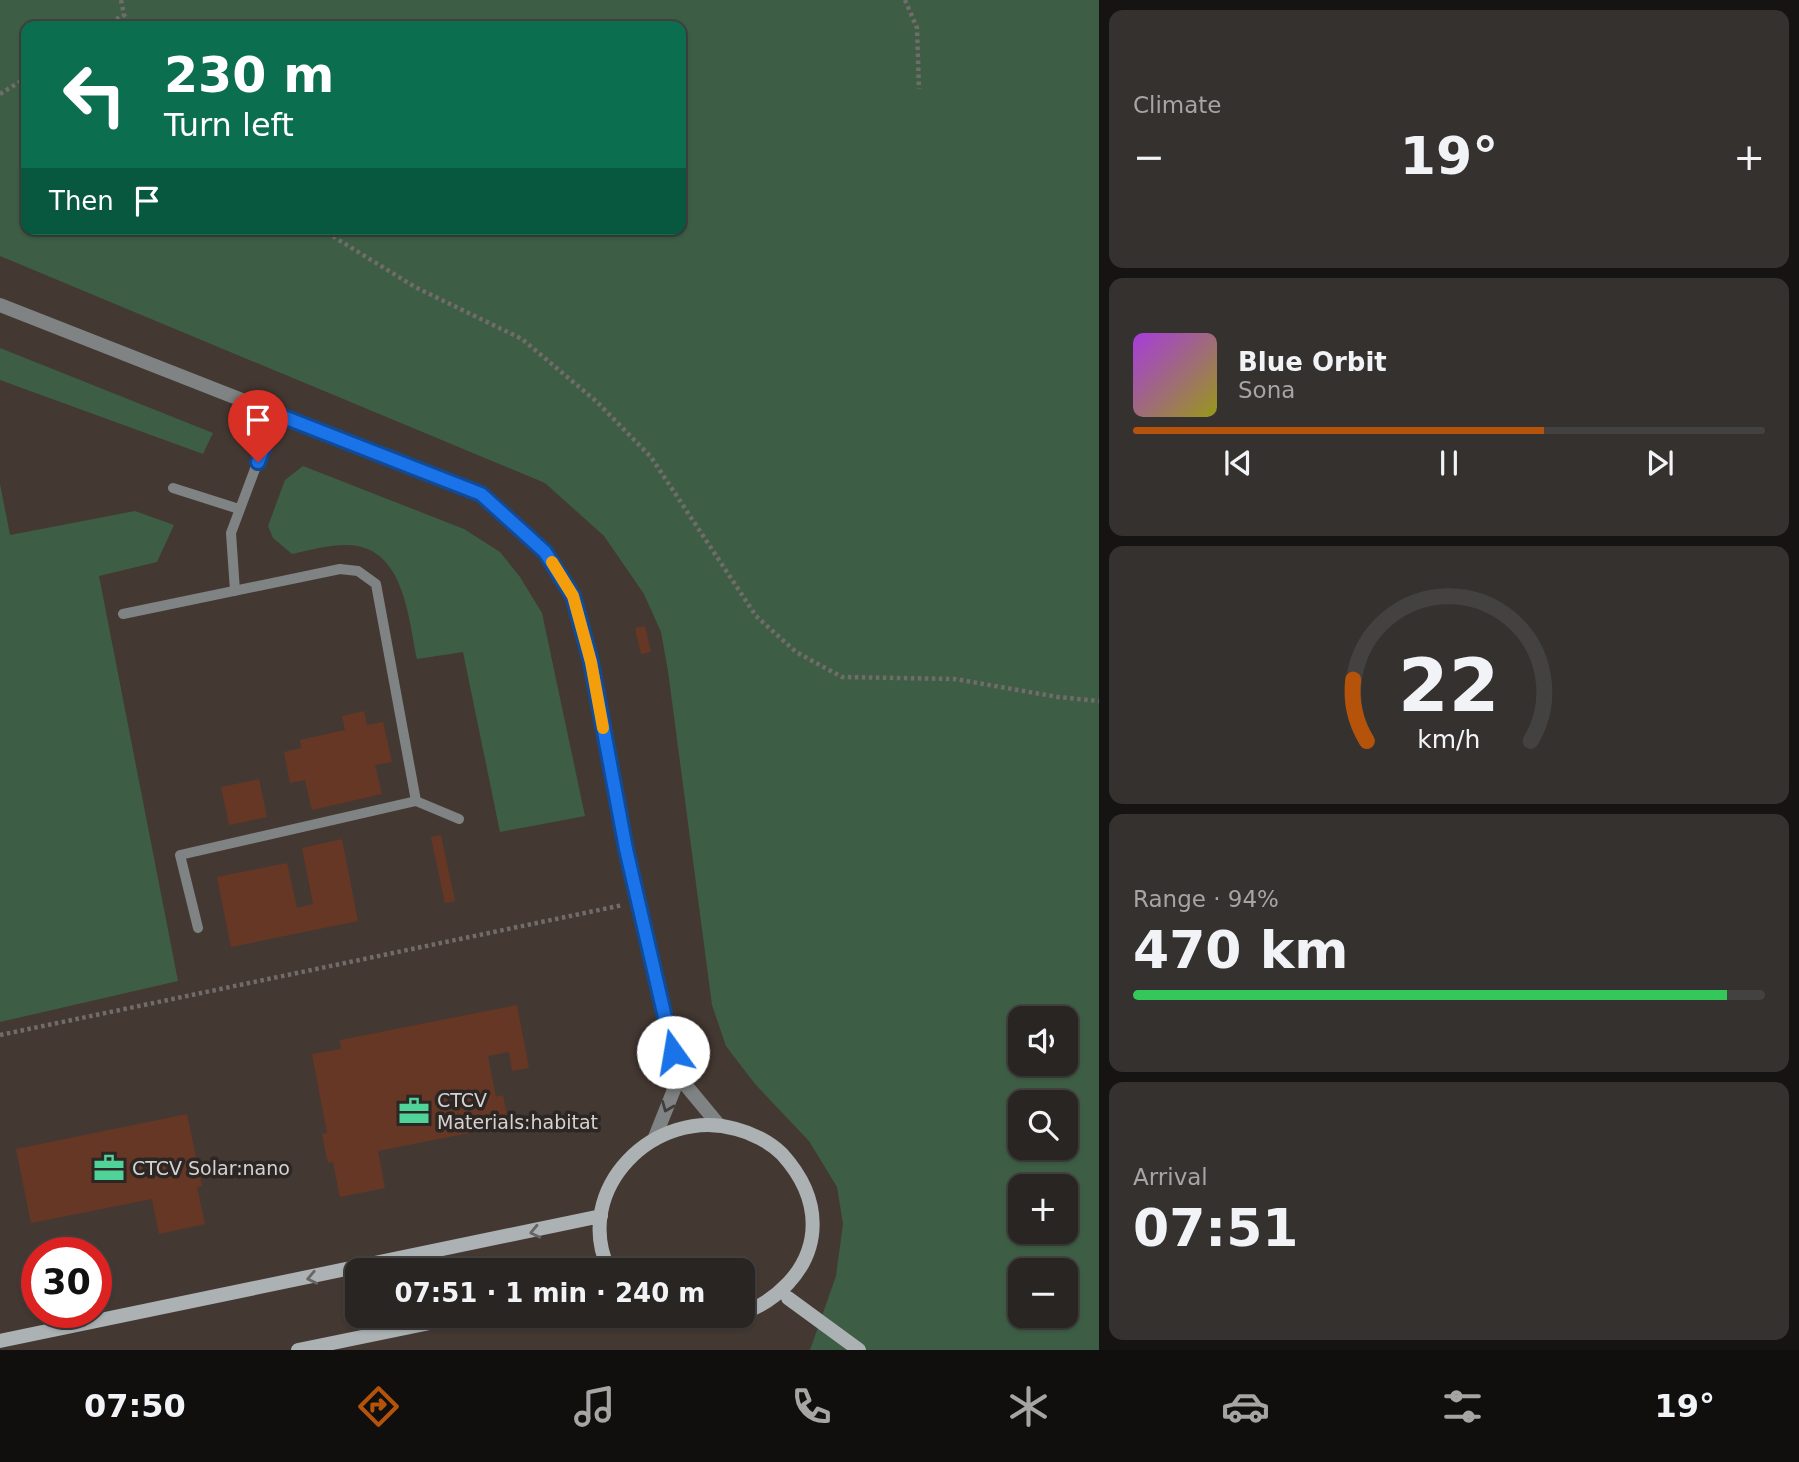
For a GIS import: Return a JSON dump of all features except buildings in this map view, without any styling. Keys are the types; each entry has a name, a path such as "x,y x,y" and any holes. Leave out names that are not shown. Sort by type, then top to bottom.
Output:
{"street":[{"path":"0,305 481,494 545,552 573,596 591,662 638,902 679,1077 719,1124"},
{"path":"655,1138 679,1077"},
{"path":"606,1258 601,1240 601,1216 611,1185 629,1157 655,1138 686,1126 719,1124 752,1133 781,1153 801,1181 811,1207 813,1236 805,1268 788,1298 763,1320 755,1323"},
{"path":"0,1341 601,1216"},
{"path":"788,1298 859,1350"},
{"path":"298,1350 405,1328"},
{"path":"670,1328 699,1335 732,1332 742,1328"}],"lane":[{"path":"234,592 231,533 276,414"},
{"path":"173,488 239,509"},
{"path":"123,614 340,569 358,571 376,584 416,801"},
{"path":"198,928 180,855 416,801 459,820"}],"path":[{"path":"121,0 128,21"},
{"path":"905,0 917,28 919,89"},
{"path":"113,21 124,15"},
{"path":"0,94 21,81"},
{"path":"331,235 415,287 523,339 597,402 651,457 757,616 796,652 842,677 955,679 1058,697 1099,701"},
{"path":"0,1035 638,902"}],"shaded area":[{"path":"0,0 21,21 21,235 682,235 960,1350 0,1350"}],"green space":[{"path":"0,0 1099,0 1099,1350 810,1350 836,1276 843,1224 837,1187 809,1141 755,1084 726,1046 712,1005 661,632 644,594 604,536 545,483 0,256"},
{"path":"0,348 213,433 203,454 0,380"},
{"path":"303,466 464,529 500,552 520,577 542,613 585,816 500,832 463,652 417,659 400,586 392,570 380,557 365,548 346,545 292,554 273,538 268,526 285,480"},
{"path":"0,484 10,535 135,511 174,525 157,562 99,576 178,981 0,1022"}],"slow traffic":[{"path":"552,562 573,596 591,662 603,728"}],"place":[{"name":"CTCV Materials:habitat","path":"414,1111"},
{"name":"CTCV Solar:nano","path":"109,1168"}],"route":[{"path":"258,462 276,414 481,494 545,552 573,596 591,662 626,849 673,1052"}]}
